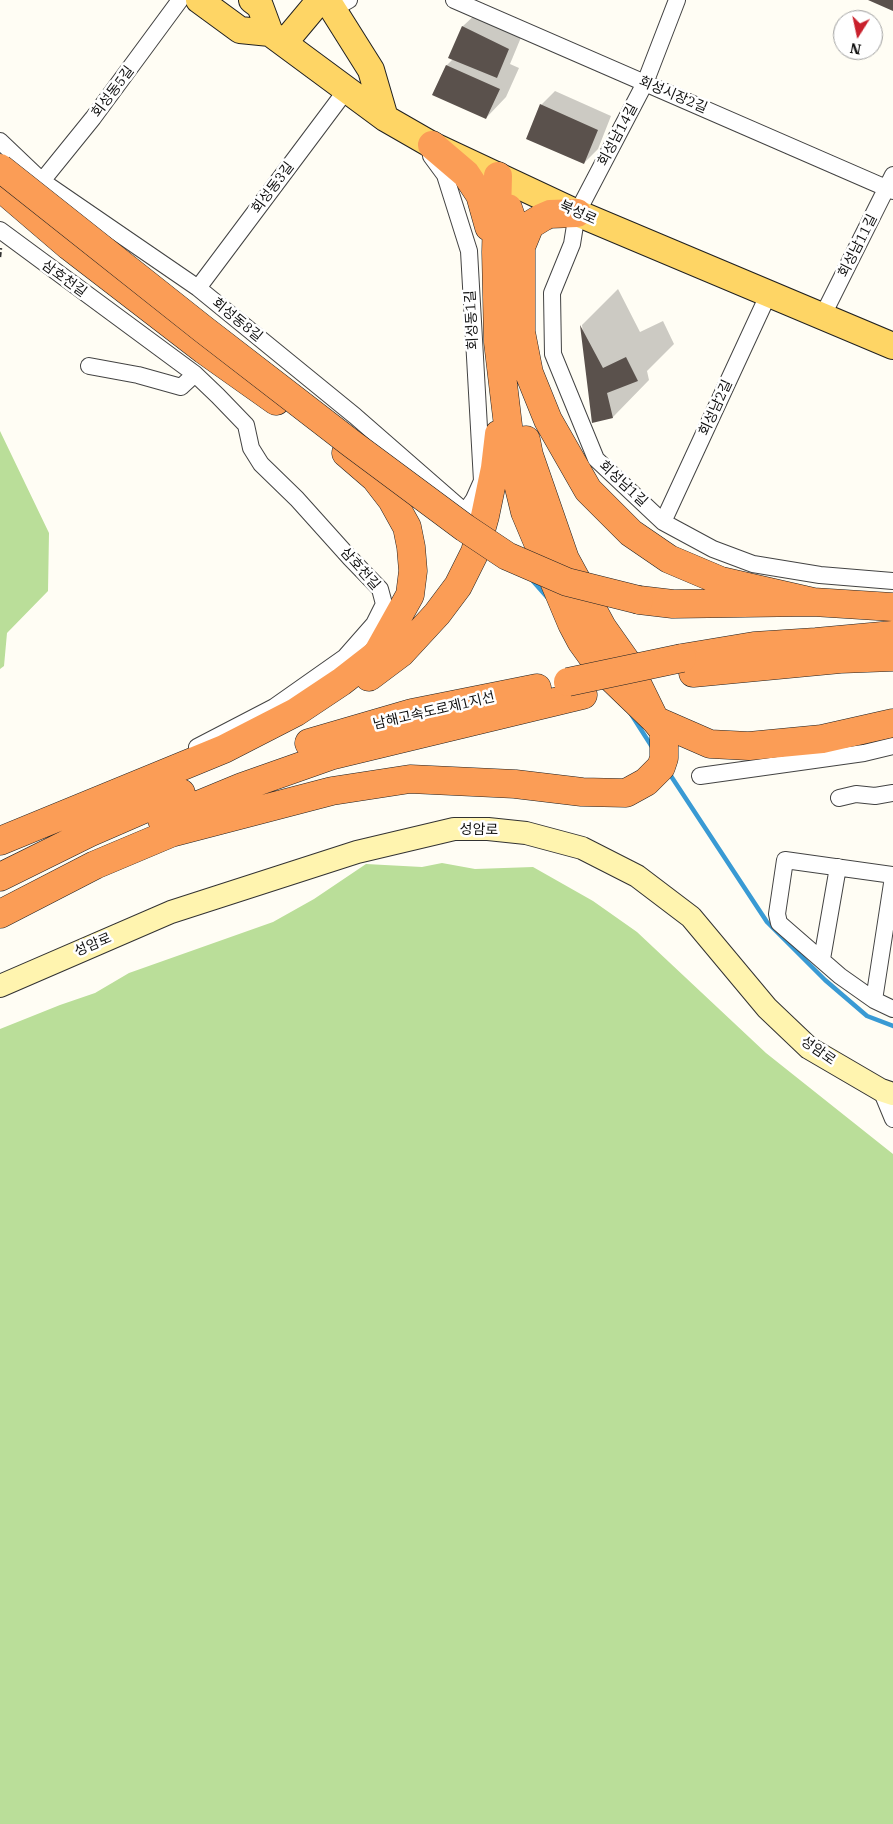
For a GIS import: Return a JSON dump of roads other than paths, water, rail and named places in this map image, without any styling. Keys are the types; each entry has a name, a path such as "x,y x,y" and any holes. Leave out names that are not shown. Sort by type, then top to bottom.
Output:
{"highway":[{"path":"424,141 466,174 480,195 509,250"},
{"path":"0,168 359,450 465,528 507,556 566,582 639,600 672,604 813,602 893,607"},
{"path":"498,176 508,208 514,362 529,455 565,559 602,627 626,661 655,720 710,744 749,746 822,739 893,723"},
{"path":"498,176 520,332 529,373 548,420 588,490 631,533 669,559 721,581 813,602"},
{"path":"0,187 69,246 132,295 204,350 345,451 375,478 392,500 407,527 412,556 410,595 398,618 377,654 341,682 296,712 224,749 0,841"},
{"path":"0,914 95,865 171,833 332,790 410,779 515,784 582,792 626,792 646,782 661,767 664,758 664,732 655,720 599,666 581,641 572,624 526,512 512,460 498,342 509,250 508,208"},
{"path":"509,250 530,225 543,217 550,214 577,213"},
{"path":"0,858 27,842 252,747 321,713 400,653 437,614 458,586 475,552 479,510 495,468 500,431 502,377"},
{"name":"남해고속도로제1지선","path":"0,896 126,835 242,787 330,756 575,689 687,665 754,646 893,635"},
{"name":"남해고속도로제1지선","path":"687,665 893,657"},
{"name":"남해고속도로제1지선","path":"0,877 89,833 220,775 306,744 412,713 575,689"}],"main road":[{"path":"199,0 240,30 277,38 333,2 371,70 385,118"},
{"path":"252,0 260,6 277,38"},
{"name":"북성로","path":"277,38 385,118 424,141 577,213 893,346"},
{"name":"성암로","path":"0,986 171,912 357,852 454,829 488,828 526,833 582,848 637,876 691,917 767,1008 809,1048 887,1092"}],"street":[{"name":"회성동5길","path":"42,181 93,118 180,0"},
{"name":"회성시장2길","path":"454,0 645,83 891,184"},
{"name":"회성남14길","path":"577,213 645,83 677,0"},
{"name":"회성동3길","path":"198,288 347,89"},
{"name":"회성동8길","path":"0,141 42,181 198,288 355,416 479,510"},
{"name":"회성동1길","path":"424,141 445,176 468,251 482,481 474,499 479,510"},
{"name":"회성남11길","path":"822,316 891,184"},
{"name":"회성남1길","path":"577,213 572,244 552,293 553,354 596,459 663,522 713,549 753,564 820,575 893,581"},
{"name":"삼호천길","path":"0,230 195,374 246,425 251,448 261,464 297,499 380,589 384,604 374,624 345,657 274,708 192,750 43,813 0,835"},
{"name":"회성남2길","path":"663,522 769,293"},
{"path":"89,366 138,375 181,387 195,374"},
{"path":"700,776 864,753 893,746"},
{"path":"839,798 856,794 876,796 893,793"},
{"path":"874,1000 893,876 785,860 777,914 779,923 840,976 874,1000 893,1009"},
{"path":"822,959 838,867"},
{"path":"887,1092 893,1119"}],"waterway":[{"path":"532,580 547,597"},
{"path":"631,714 654,750"},
{"path":"669,773 767,922 825,980 867,1016 893,1026"}]}
